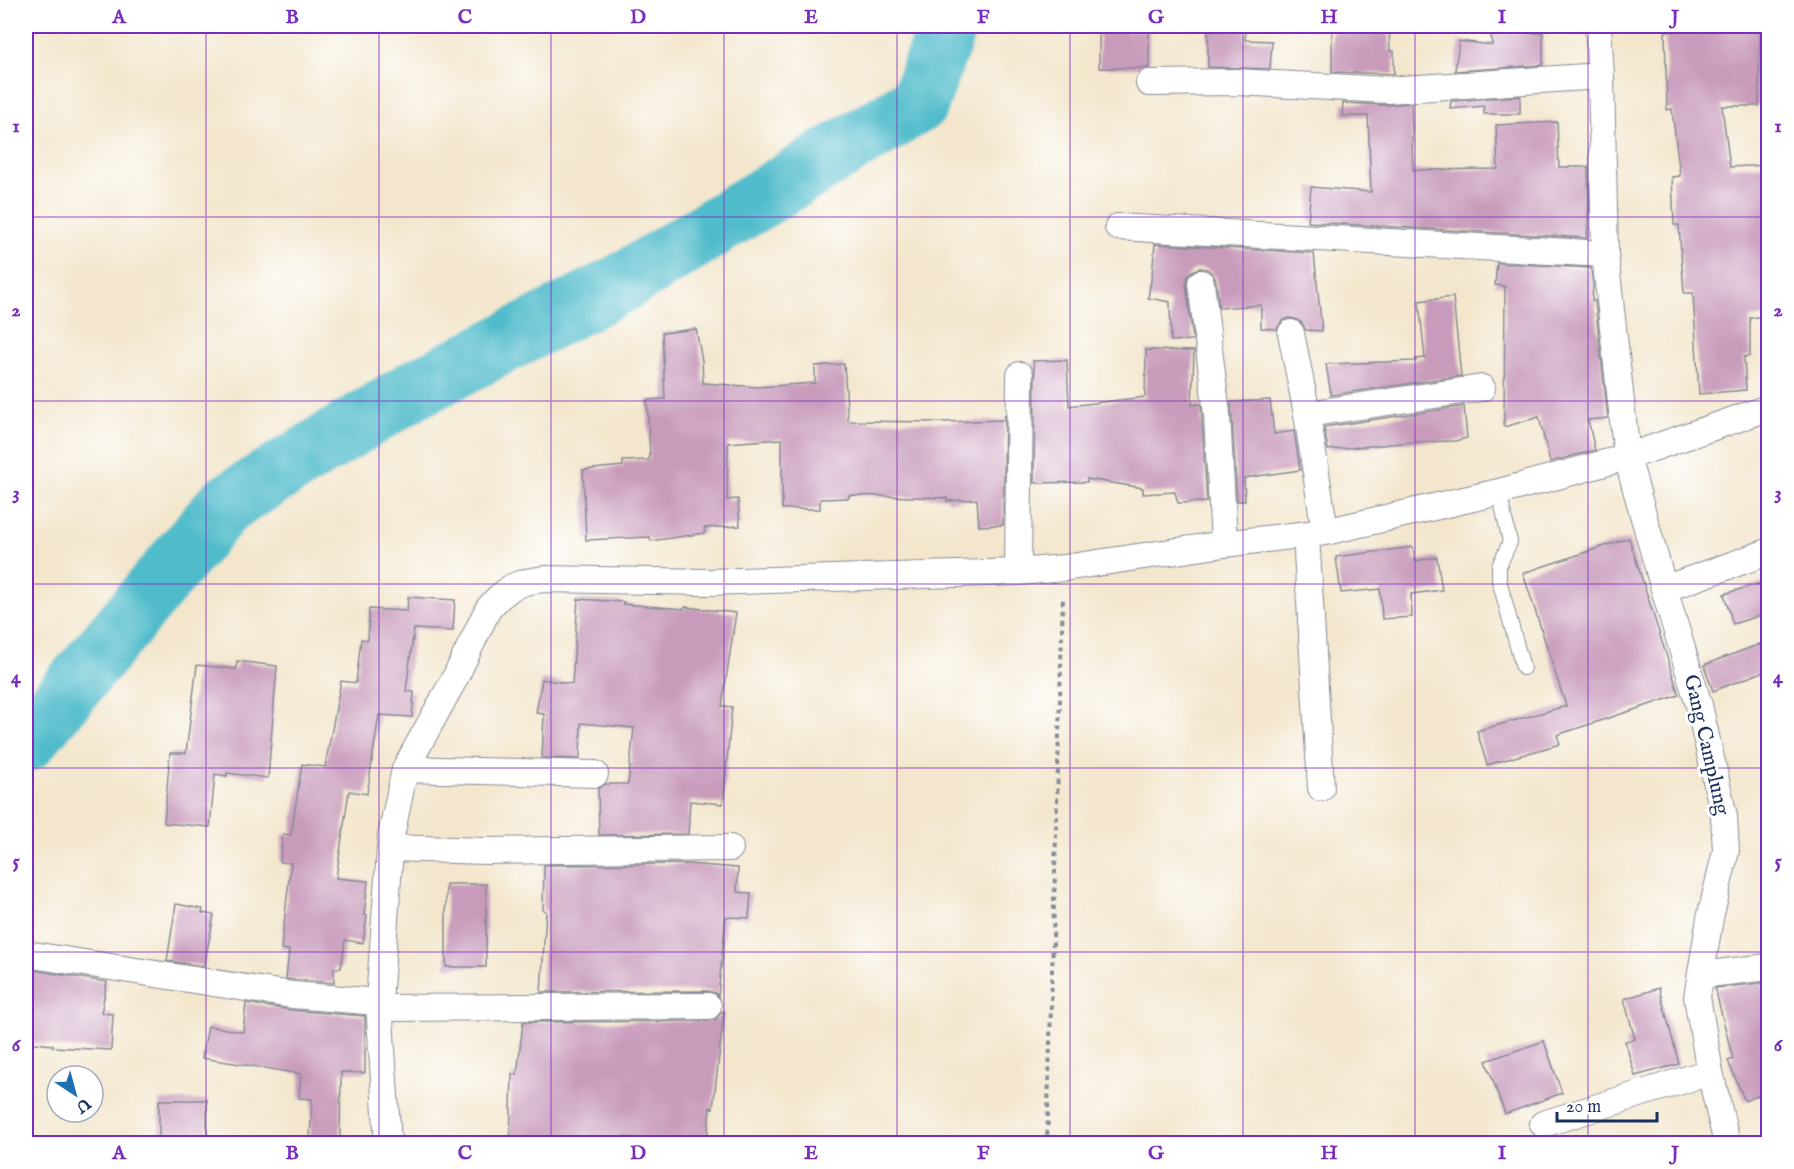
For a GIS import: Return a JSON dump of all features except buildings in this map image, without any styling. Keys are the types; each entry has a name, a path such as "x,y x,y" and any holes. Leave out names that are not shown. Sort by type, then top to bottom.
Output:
{"street":[{"name":"Gang Camplung","path":"1598,26 1605,254 1627,457 1699,705 1724,816 1726,851 1710,918 1697,997 1710,1072 1727,1143"},
{"path":"1149,83 1237,82 1387,90 1601,76"},
{"path":"1118,227 1605,254"},
{"path":"1201,283 1217,414 1224,544"},
{"path":"1291,333 1307,414 1315,534 1321,788"},
{"path":"1018,572 1020,375"},
{"path":"1307,414 1482,388"},
{"path":"388,1143 379,1005 390,848 397,805 405,769 455,678 488,609 505,592 525,582 544,579 708,582 1018,572 1064,568 1224,544 1315,534 1499,492 1627,457 1768,408"},
{"path":"1664,589 1768,552"},
{"path":"405,769 595,774"},
{"path":"390,848 486,851 730,848"},
{"path":"26,954 379,1005 708,1006"},
{"path":"1701,975 1768,968"},
{"path":"1543,1124 1710,1072"}],"lane":[{"path":"1499,492 1510,542 1499,566 1499,580 1523,668"}],"path":[{"path":"1047,1143 1064,568"}],"waterway":[{"path":"26,742 225,505 412,391 620,284 919,103 947,26"}]}
